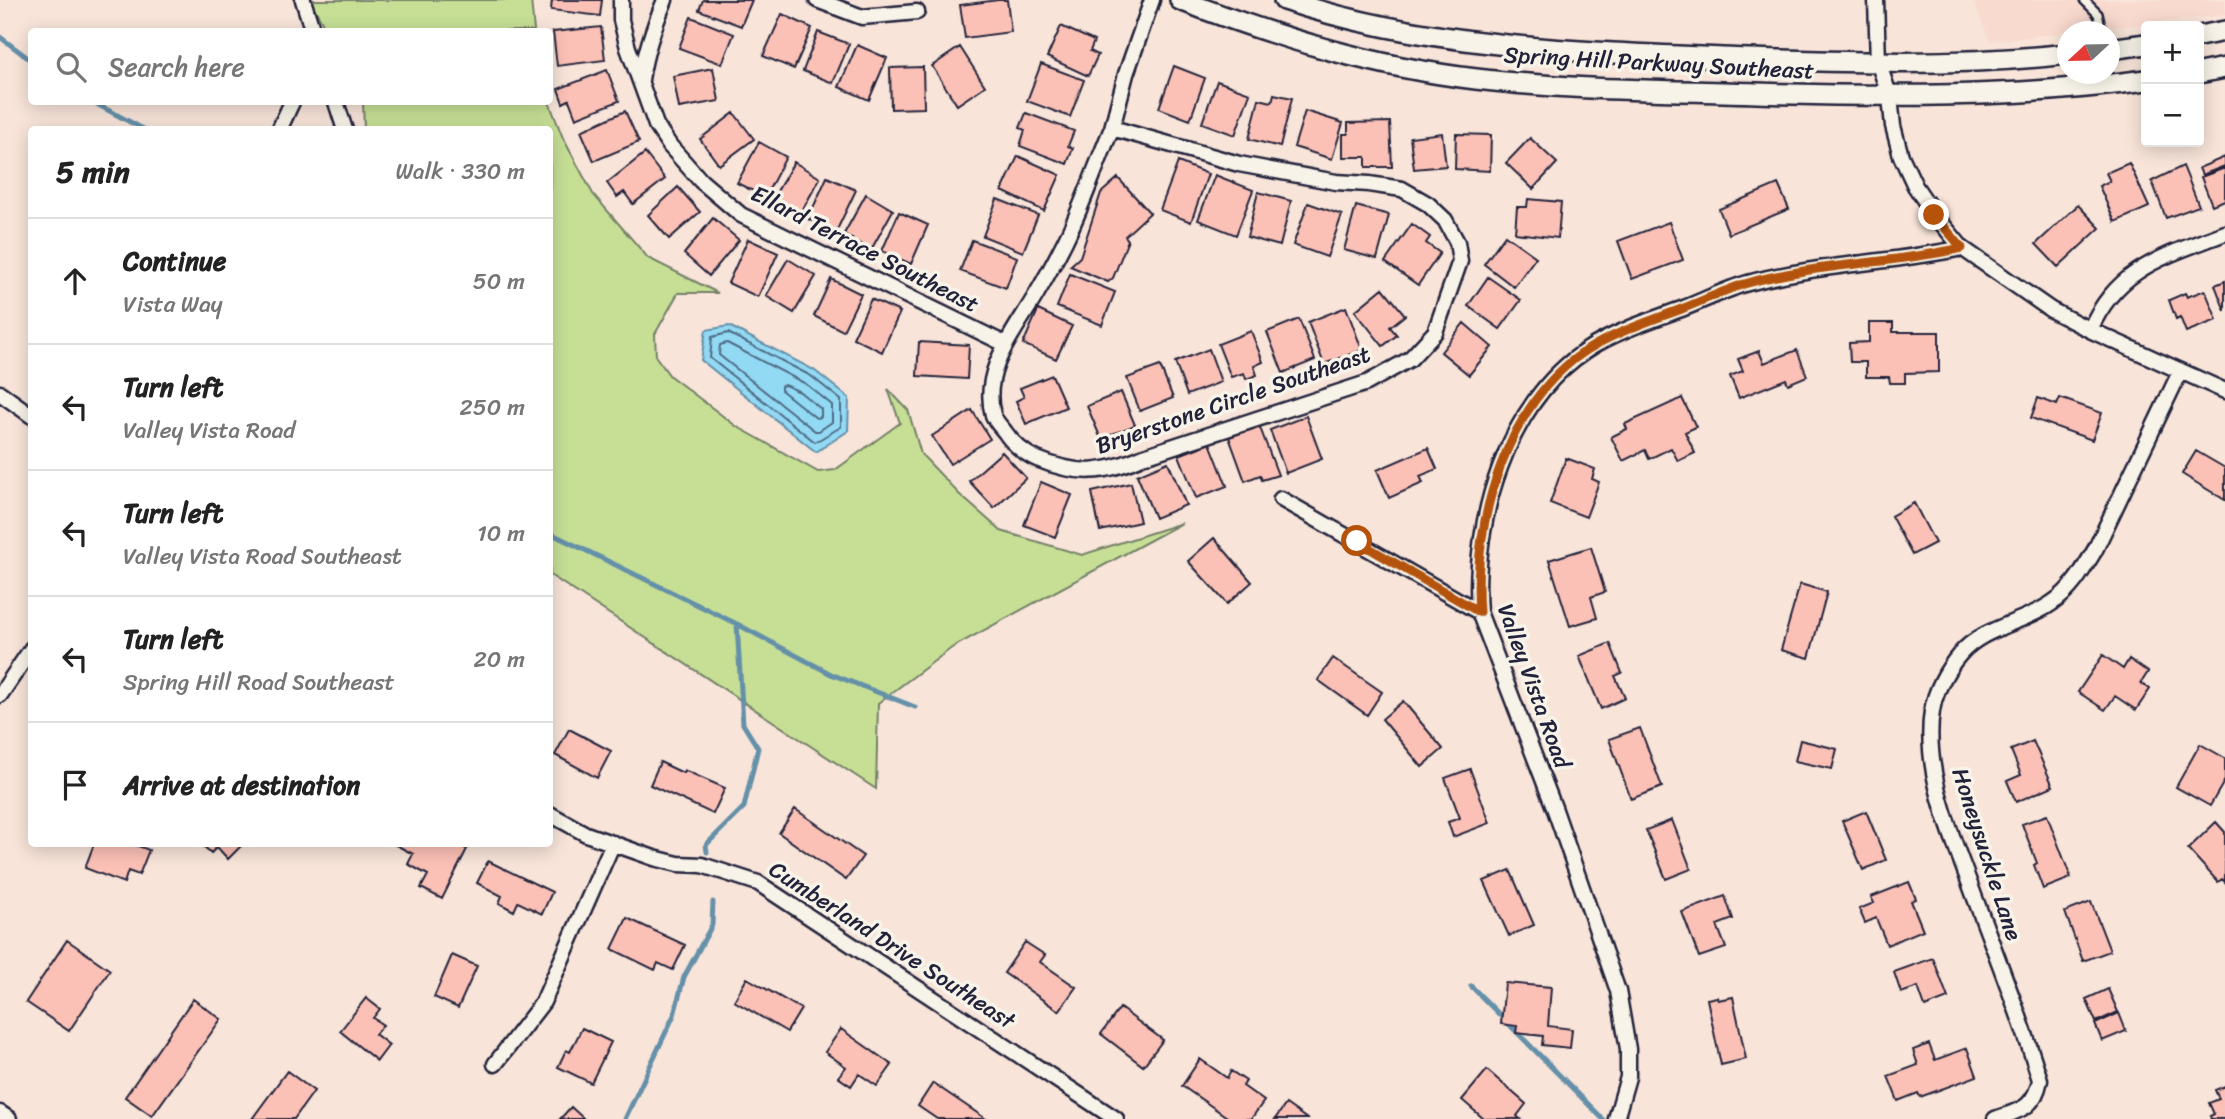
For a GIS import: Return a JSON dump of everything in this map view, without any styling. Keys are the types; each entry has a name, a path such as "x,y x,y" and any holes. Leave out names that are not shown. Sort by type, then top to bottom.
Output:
{"street":[{"path":"301,0 304,28"},
{"path":"301,0 312,28"},
{"name":"Ellard Terrace Southeast","path":"621,0 621,20 628,48 656,125 670,146 701,181 741,215 1004,344"},
{"name":"Ellard Terrace Southeast","path":"641,85 644,59 665,0"},
{"path":"817,0 862,17 918,12"},
{"path":"1112,128 1126,74 1152,0"},
{"name":"Spring Hill Parkway Southeast","path":"1180,0 1264,31 1326,49 1412,69 1475,79 1544,85 1890,97 1977,96 2068,84"},
{"name":"Spring Hill Parkway Southeast","path":"1284,0 1378,26 1474,43 1546,50 1878,62 1975,61 2057,55"},
{"path":"1875,0 1878,62 1890,97 1893,127 1901,156 1915,186 1934,215 1962,248 2052,310 2225,391"},
{"path":"2204,35 2225,31"},
{"path":"2120,47 2141,45"},
{"path":"2204,72 2225,68"},
{"name":"Spring Hill Parkway Southeast","path":"2120,79 2141,80"},
{"path":"281,126 291,105"},
{"path":"337,105 344,126"},
{"name":"Bryerstone Circle Southeast","path":"1112,128 1239,163 1336,182 1402,189 1428,204 1445,220 1457,242 1460,261 1435,332 1410,359 1367,383 1144,456 1122,466 1076,472 1055,467 1031,456 1010,439 993,417 991,396 993,378 1004,344 1037,294 1066,238 1112,128"},
{"path":"2090,330 2106,299 2132,274 2166,256 2225,233"},
{"name":"Valley Vista Road","path":"1616,1119 1628,1077 1628,1049 1618,991 1555,810 1479,612 1477,582 1488,507 1514,433 1529,406 1550,381 1587,350 1640,325 1748,283 1852,263 1927,256 1962,248"},
{"name":"Honeysuckle Lane","path":"1995,1119 2025,1108 2037,1096 2040,1080 1947,820 1934,765 1932,712 1937,692 1960,653 1986,635 2051,604 2068,590 2080,575 2095,550 2180,372"},
{"path":"0,393 28,413"},
{"path":"1281,499 1479,612"},
{"path":"0,695 28,654"},
{"name":"Cumberland Drive Southeast","path":"553,816 586,834 654,858 678,864 702,865 758,883 1116,1119"},
{"path":"495,1064 542,1002 613,843"}],"lane":[{"path":"2084,0 2098,14 2100,21"}],"shaded area":[{"path":"1973,0 2225,0 2225,15 2171,21 2141,21 2141,24 2120,27 2120,21 2057,21 2057,34 1990,41"}],"green space":[{"path":"310,0 531,0 534,28 325,28"},
{"path":"363,105 550,105 563,138 593,194 648,258 718,293 678,293 655,334 656,357 670,376 736,426 818,472 835,470 900,423 888,389 908,410 921,454 959,494 1001,531 1082,555 1182,523 953,647 878,703 876,789 553,577 553,126 364,126"}],"water":[{"path":"729,326 814,370 849,398 848,431 816,452 701,360 706,330"}],"building":[{"path":"552,0 602,0 600,16 551,10"},
{"path":"703,0 752,0 741,26 699,10"},
{"path":"1007,0 1011,32 965,38 960,5"},
{"path":"782,14 812,28 794,69 763,56"},
{"path":"691,17 734,34 722,64 679,48"},
{"path":"1061,26 1094,41 1090,51 1098,55 1088,76 1047,57"},
{"path":"601,27 605,60 557,66 553,32"},
{"path":"818,32 849,44 833,83 803,71"},
{"path":"857,45 887,58 869,100 839,87"},
{"path":"960,47 985,86 957,105 932,66"},
{"path":"1041,64 1084,80 1070,117 1027,101"},
{"path":"1174,66 1205,78 1190,120 1159,108"},
{"path":"923,67 924,108 891,109 890,68"},
{"path":"713,68 719,101 679,108 673,76"},
{"path":"607,70 619,101 576,118 569,100 563,103 558,89"},
{"path":"1217,81 1250,93 1235,135 1202,123"},
{"path":"1274,94 1292,98 1280,147 1249,139 1259,99 1272,102"},
{"path":"625,111 639,142 594,161 581,131"},
{"path":"1305,111 1343,123 1332,159 1294,147"},
{"path":"734,113 754,139 719,165 700,139"},
{"path":"1026,113 1074,131 1068,146 1073,148 1067,164 1020,146 1025,130 1020,128"},
{"path":"1390,122 1392,167 1366,167 1366,157 1343,157 1343,134 1348,134 1348,123"},
{"path":"1442,133 1446,166 1414,169 1410,137"},
{"path":"1456,134 1491,135 1490,171 1455,169"},
{"path":"1530,138 1557,163 1533,189 1506,163"},
{"path":"759,142 786,157 765,197 737,183"},
{"path":"645,153 665,179 633,204 624,192 617,197 607,183"},
{"path":"1018,156 1060,175 1044,211 1002,191"},
{"path":"2225,157 2225,166 2202,175 2199,168"},
{"path":"794,162 820,178 799,216 772,200"},
{"path":"1178,162 1208,174 1191,222 1160,210"},
{"path":"2129,163 2149,207 2115,222 2099,186 2110,181 2106,173"},
{"path":"2183,166 2199,206 2166,218 2152,181"},
{"path":"2225,168 2225,200 2212,205 2201,177"},
{"path":"1215,175 1253,190 1236,235 1198,220"},
{"path":"827,177 856,190 836,232 808,219"},
{"path":"1118,178 1150,213 1125,236 1128,240 1113,278 1108,282 1070,266 1080,257 1101,193"},
{"path":"1778,184 1789,209 1729,234 1719,209"},
{"path":"678,187 700,212 669,239 648,215"},
{"path":"1258,192 1291,201 1280,246 1247,237"},
{"path":"866,194 893,210 871,250 844,234"},
{"path":"997,199 1038,215 1023,252 983,236"},
{"path":"1528,199 1561,202 1558,238 1515,233 1517,207 1527,207"},
{"path":"1308,203 1342,215 1327,257 1293,245"},
{"path":"2078,205 2100,228 2058,267 2036,244"},
{"path":"1356,206 1389,215 1377,259 1344,250"},
{"path":"899,212 928,225 911,264 882,251"},
{"path":"713,218 739,240 709,276 684,254"},
{"path":"1669,222 1683,260 1632,279 1618,241"},
{"path":"1412,224 1430,237 1426,243 1440,253 1418,285 1385,262"},
{"path":"1505,235 1536,257 1514,287 1484,264"},
{"path":"748,239 778,253 758,297 728,283"},
{"path":"972,240 1017,257 1006,288 960,271"},
{"path":"788,259 816,276 794,313 766,296"},
{"path":"1070,274 1115,292 1102,325 1057,307"},
{"path":"1488,277 1521,300 1500,329 1468,306"},
{"path":"831,279 861,294 843,331 814,316"},
{"path":"2225,281 2225,311 2215,285"},
{"path":"1383,288 1405,315 1390,327 1397,335 1383,346 1355,311"},
{"path":"2205,290 2217,320 2186,332 2180,317 2176,319 2169,300 2185,293 2187,297"},
{"path":"871,299 900,312 882,352 853,338"},
{"path":"1346,307 1362,350 1324,364 1308,322"},
{"path":"1038,310 1072,326 1056,359 1023,344"},
{"path":"1299,319 1315,360 1283,373 1267,332"},
{"path":"1464,323 1492,347 1469,375 1441,352"},
{"path":"1869,323 1893,323 1893,332 1939,332 1939,372 1905,373 1905,383 1890,383 1889,377 1866,377 1866,362 1850,362 1849,343 1869,342"},
{"path":"1251,331 1263,362 1254,366 1257,375 1246,379 1244,373 1231,377 1218,344"},
{"path":"919,342 969,345 967,379 917,376"},
{"path":"1209,349 1221,382 1187,395 1175,362"},
{"path":"1797,350 1807,376 1788,384 1786,379 1739,398 1730,376 1743,371 1738,359 1759,351 1764,363"},
{"path":"1160,366 1173,398 1140,411 1127,378"},
{"path":"1052,375 1066,407 1026,424 1016,401 1024,397 1020,388"},
{"path":"1121,392 1135,425 1101,439 1087,406"},
{"path":"1682,398 1696,427 1685,432 1695,453 1678,461 1671,448 1649,459 1645,450 1623,461 1611,437 1627,429 1625,424"},
{"path":"2038,398 2057,405 2060,398 2102,413 2092,440 2031,418"},
{"path":"972,410 990,439 950,464 932,436"},
{"path":"1306,416 1322,459 1286,473 1270,430"},
{"path":"1259,425 1278,475 1262,480 1260,475 1245,481 1229,437"},
{"path":"1210,443 1227,486 1196,498 1179,455"},
{"path":"1428,448 1437,469 1420,476 1423,483 1389,498 1377,470"},
{"path":"2196,451 2225,468 2225,500 2182,474"},
{"path":"1002,452 1026,478 994,508 969,481"},
{"path":"1566,458 1595,469 1592,479 1599,482 1586,517 1550,503"},
{"path":"1168,462 1186,505 1155,518 1137,475"},
{"path":"1041,482 1072,495 1055,537 1024,525"},
{"path":"1131,483 1140,522 1100,531 1092,492"},
{"path":"1914,503 1935,543 1912,555 1891,516"},
{"path":"1214,538 1252,582 1227,604 1188,561"},
{"path":"1591,547 1605,592 1591,597 1597,618 1570,626 1549,560"},
{"path":"1800,584 1827,592 1809,658 1781,650"},
{"path":"1610,643 1622,673 1615,676 1625,698 1601,709 1579,656"},
{"path":"2103,655 2123,669 2129,659 2148,672 2141,683 2150,689 2136,710 2115,696 2105,710 2078,692"},
{"path":"1333,658 1382,692 1367,715 1318,680"},
{"path":"1403,701 1443,749 1422,767 1382,719"},
{"path":"1640,728 1662,787 1631,799 1609,739"},
{"path":"569,729 611,751 597,778 555,755"},
{"path":"1800,740 1837,749 1832,769 1795,761"},
{"path":"2033,741 2053,786 2016,802 2007,781 2021,775 2011,750"},
{"path":"2200,744 2225,758 2225,780 2210,806 2176,787"},
{"path":"660,762 725,788 713,814 650,785"},
{"path":"1470,769 1490,823 1453,837 1448,822 1460,818 1445,778"},
{"path":"795,809 863,856 846,880 779,833"},
{"path":"1866,811 1886,860 1863,870 1842,821"},
{"path":"2047,815 2071,878 2043,889 2034,865 2037,863 2022,824"},
{"path":"1672,820 1691,869 1666,879 1646,830"},
{"path":"2216,822 2225,832 2225,882 2222,879 2218,882 2188,849"},
{"path":"93,847 141,847 149,850 139,875 128,871 124,883 85,868"},
{"path":"204,847 217,847 211,853"},
{"path":"217,847 240,847 228,859"},
{"path":"400,847 467,849 442,899 421,888 428,875 408,864 413,854"},
{"path":"488,861 552,892 542,914 518,902 514,911 499,903 502,896 477,883"},
{"path":"1510,870 1534,925 1509,936 1484,881"},
{"path":"1909,882 1916,899 1911,901 1923,930 1887,945 1876,918 1865,923 1859,909 1874,903 1871,897"},
{"path":"1725,896 1733,919 1717,925 1726,948 1699,957 1682,912"},
{"path":"2091,902 2110,951 2083,961 2065,912"},
{"path":"627,918 685,945 673,970 658,963 655,970 612,949"},
{"path":"67,940 110,970 69,1031 26,1002"},
{"path":"1025,942 1045,955 1040,962 1076,987 1059,1011 1004,973"},
{"path":"452,955 477,966 458,1008 434,997"},
{"path":"1933,958 1948,998 1925,1007 1918,987 1901,993 1894,972"},
{"path":"747,978 801,1009 787,1032 734,1001"},
{"path":"1505,983 1551,987 1548,1026 1572,1029 1570,1048 1542,1045 1543,1036 1516,1033 1517,1026 1501,1024"},
{"path":"2108,989 2118,1012 2096,1022 2086,999"},
{"path":"1717,997 1718,1000 1733,997 1746,1059 1721,1065 1707,999"},
{"path":"366,998 380,1009 373,1018 383,1025 375,1034 389,1045 377,1061 340,1031"},
{"path":"193,999 221,1019 152,1116 125,1097"},
{"path":"1120,1008 1163,1040 1143,1066 1101,1034"},
{"path":"2119,1013 2126,1031 2102,1041 2095,1024"},
{"path":"582,1028 611,1042 591,1083 558,1067 566,1050 570,1052"},
{"path":"841,1029 892,1065 877,1086 859,1074 851,1086 838,1077 846,1067 825,1052"},
{"path":"1929,1044 1935,1060 1967,1048 1977,1076 1920,1097 1918,1093 1898,1101 1888,1076 1918,1065 1913,1050"},
{"path":"1200,1059 1227,1078 1231,1071 1246,1081 1243,1086 1264,1101 1251,1119 1230,1119 1182,1086"},
{"path":"1487,1070 1526,1104 1517,1116 1520,1119 1484,1119 1462,1100"},
{"path":"287,1071 314,1091 294,1119 252,1119"},
{"path":"933,1083 986,1119 937,1119 918,1106"},
{"path":"2225,1086 2225,1119 2211,1119 2210,1116 2214,1114 2209,1103 2219,1099 2215,1090"},
{"path":"1286,1104 1307,1119 1275,1119"},
{"path":"571,1107 584,1119 560,1119"}],"waterway":[{"path":"0,37 28,58"},
{"path":"99,105 138,126"},
{"path":"553,534 737,624 831,674 915,707"},
{"path":"707,852 706,845 744,807 758,748 743,724 737,624"},
{"path":"625,1119 674,1015 684,977 712,925 713,902"},
{"path":"1471,986 1603,1119"}],"route":[{"path":"1357,541 1479,612 1477,582 1480,552 1491,496 1514,433 1529,406 1550,381 1587,350 1640,325 1748,283 1852,263 1927,256 1962,248 1934,215"}]}
